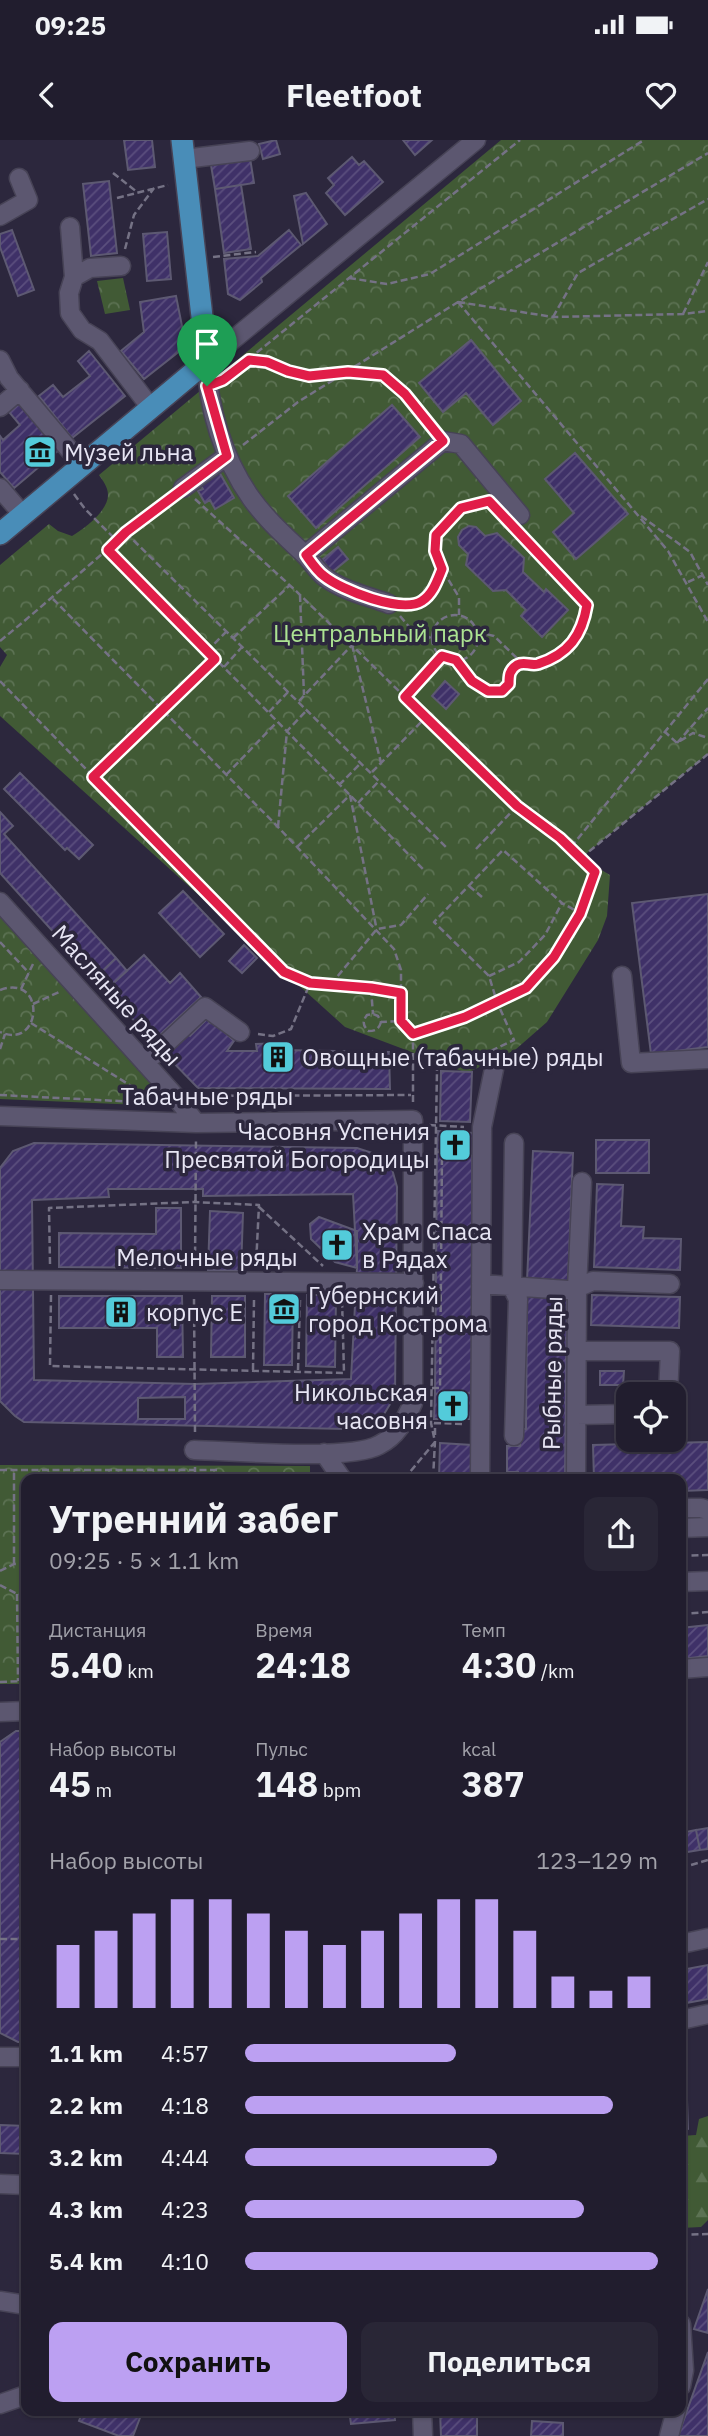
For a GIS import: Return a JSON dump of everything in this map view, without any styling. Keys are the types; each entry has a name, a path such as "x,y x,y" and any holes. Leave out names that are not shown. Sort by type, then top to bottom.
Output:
{"main road":[{"path":"0,534 207,360 183,150"}],"street":[{"path":"389,604 341,587 323,576 250,497 227,456 207,386 207,360 476,140"},
{"path":"183,150 250,151"},
{"path":"0,216 28,200 19,178"},
{"path":"69,227 74,277 69,293 70,313 82,330 100,341 151,408"},
{"path":"74,277 90,268 121,266"},
{"path":"0,360 9,378 83,466"},
{"path":"0,407 20,390"},
{"path":"306,555 443,441 461,444 518,522"},
{"path":"183,488 227,456"},
{"path":"0,488 23,515"},
{"name":"Масляные ряды","path":"0,902 175,1096 196,1123"},
{"path":"622,976 631,1063 708,1059"},
{"path":"145,1063 205,1007 240,1031"},
{"path":"480,1474 482,1127 494,1069"},
{"name":"Табачные ряды","path":"0,1116 196,1123 413,1120"},
{"path":"194,1450 324,1453 365,1451 381,1444 402,1426 413,1403 413,1120"},
{"path":"514,1143 512,1287 518,1299 514,1436"},
{"name":"Рыбные ряды","path":"576,1474 582,1182"},
{"name":"Мелочные ряды","path":"0,1280 414,1283"},
{"path":"481,1284 578,1288 593,1281 670,1284"},
{"path":"578,1350 670,1351 669,1382"},
{"path":"577,1415 616,1415"},
{"path":"324,1453 324,1474"},
{"path":"324,1453 339,1474"},
{"path":"686,1508 708,1510"},
{"path":"686,1528 708,1527"},
{"path":"686,1582 708,1581"},
{"path":"686,1669 708,1667"},
{"path":"0,1712 21,1711"},
{"path":"686,1943 708,1938"},
{"path":"686,2019 708,2014"},
{"path":"0,2057 21,2057"},
{"path":"0,2184 21,2185"},
{"path":"0,2301 21,2304"},
{"path":"0,2404 21,2397"},
{"path":"422,2416 423,2436"},
{"path":"669,2436 674,2416"}],"path":[{"path":"207,386 223,380 249,360 520,140"},
{"path":"349,278 387,284 430,274 644,140"},
{"path":"227,456 298,402 458,302 708,153"},
{"path":"113,173 137,192"},
{"path":"117,198 174,184"},
{"path":"121,266 134,215 154,188"},
{"path":"553,317 578,273 708,199"},
{"path":"213,257 256,252"},
{"path":"683,314 708,262"},
{"path":"458,302 553,317 708,311"},
{"path":"458,302 668,551 688,582 708,622"},
{"path":"249,360 267,362 309,376 348,372 383,375 405,394 443,441"},
{"path":"0,641 53,598 126,532 183,488 300,595 517,806 571,848 595,872 580,914 554,957 526,988 465,1017 413,1034"},
{"path":"72,492 117,541"},
{"path":"459,615 459,597 442,569 435,551 436,535 461,508 489,501"},
{"path":"638,513 690,552 708,585"},
{"path":"477,632 494,636 522,663 534,665 548,660 572,644 584,624 587,605 518,522"},
{"path":"126,532 446,847"},
{"path":"108,550 424,870"},
{"path":"389,604 411,606 423,601 435,587 442,569"},
{"path":"688,582 703,575"},
{"path":"233,638 289,585"},
{"path":"300,595 304,695"},
{"path":"53,598 394,949 401,970 401,1021 413,1034 413,1120"},
{"path":"389,604 411,629 433,639"},
{"path":"459,615 469,619 477,632 478,642 467,657 456,660 442,656 435,648 435,629 440,621 449,616 459,615"},
{"path":"207,651 227,631"},
{"path":"298,701 352,645"},
{"path":"352,645 381,763"},
{"path":"224,667 243,647"},
{"path":"405,697 442,656"},
{"path":"93,777 215,659"},
{"path":"456,660 472,681 488,691 502,691 509,684 509,674 514,667 522,663"},
{"path":"571,848 708,679"},
{"path":"0,681 284,972 310,983 401,993"},
{"path":"269,713 288,692"},
{"path":"677,743 708,708"},
{"path":"278,827 287,731 307,710"},
{"path":"371,773 426,717"},
{"path":"226,775 277,722"},
{"path":"664,732 677,743"},
{"path":"677,743 693,733 708,738"},
{"path":"581,858 708,754"},
{"path":"339,785 361,763"},
{"path":"358,803 379,781"},
{"path":"297,847 350,795"},
{"path":"350,795 377,929"},
{"path":"476,849 517,806"},
{"path":"494,1069 490,1052 514,1040 489,976 434,922 503,849 562,903 580,914"},
{"path":"469,886 482,897"},
{"path":"331,984 377,929 401,925 428,894"},
{"path":"489,976 519,962 545,935 562,903"},
{"path":"0,942 29,973"},
{"path":"240,1031 273,1036 291,1029 310,983"},
{"path":"0,1032 19,1034 32,1023 34,1009 28,995 15,988 1,988"},
{"path":"371,988 373,1014"},
{"path":"367,1015 378,1016 381,1021 374,1031 368,1031 364,1027 363,1021 367,1015"},
{"path":"381,1021 401,1021"},
{"path":"32,1023 147,1096 413,1095"},
{"path":"0,1049 5,1034"},
{"path":"433,1474 434,1152 437,1070"},
{"path":"0,1095 138,1102 147,1096"},
{"path":"438,1126 471,1127"},
{"path":"433,1390 440,1388 441,1374 442,1152 434,1152"},
{"path":"50,1208 194,1202 259,1206 341,1283 344,1373 50,1366"},
{"path":"298,1372 300,1282"},
{"path":"433,1423 469,1424"},
{"path":"408,1474 435,1442"},
{"path":"0,1470 222,1470"},
{"path":"14,1470 14,1564"},
{"path":"686,1556 708,1555"},
{"path":"0,1572 14,1564 21,1564"},
{"path":"0,1585 21,1594"},
{"path":"0,1682 18,1681 17,1594"},
{"path":"686,1614 708,1612"},
{"path":"686,1867 708,1860"},
{"path":"0,1939 21,1939"},
{"path":"686,2235 708,2234"}],"green space":[{"name":"Центральный парк","path":"501,140 708,140 708,754 581,858 610,875 607,916 598,940 547,1022 515,1050 467,1073 345,1027 0,716 0,667 7,655 0,647 0,565 49,524 72,536 89,524 107,501 107,489 99,475"},
{"path":"123,278 130,310 105,314 97,281"},
{"path":"0,916 152,1082 152,1093 144,1103 0,1099"},
{"path":"0,1465 310,1466 310,1474 21,1474 21,1684 0,1684"},
{"path":"708,2116 708,2220 701,2227 686,2228 686,2136 696,2135 699,2119"}],"building":[{"path":"124,140 152,140 155,167 128,170"},
{"path":"276,140 280,154 263,159 259,144"},
{"path":"403,140 432,140 415,155"},
{"path":"352,157 359,165 364,161 383,182 345,215 326,193 334,185 328,178"},
{"path":"250,158 254,183 215,189 211,165"},
{"path":"109,181 117,253 91,256 83,184"},
{"path":"241,185 251,249 224,253 215,189"},
{"path":"306,193 327,224 303,244 294,196"},
{"path":"12,230 34,290 18,296 0,247 0,234"},
{"path":"289,230 301,245 261,278 262,282 240,300 228,294 224,259 258,256"},
{"path":"167,232 171,279 147,281 143,234"},
{"path":"176,296 186,346 144,379 121,351 144,332 140,302"},
{"path":"471,340 521,401 493,425 466,393 443,412 419,383"},
{"path":"89,351 125,396 72,438 39,396 53,385 63,397 90,376 78,361"},
{"path":"20,403 59,450 14,488 0,472 0,436 3,440 20,425 9,412"},
{"path":"392,405 420,437 316,528 288,496"},
{"path":"575,453 628,514 576,559 553,532 574,513 545,479"},
{"path":"218,470 234,498 215,509 210,500 205,503 198,491 203,489 198,481"},
{"path":"469,526 476,527 485,536 497,533 524,558 523,572 568,610 542,637 521,616 526,610 506,590 493,591 466,565 468,554 459,545 458,537 462,530"},
{"path":"338,547 348,559 332,572 322,560"},
{"path":"445,681 459,694 446,709 432,696"},
{"path":"20,773 93,845 79,859 67,848 65,850 4,789"},
{"path":"0,812 13,826 4,834 116,958 95,978 0,873"},
{"path":"183,891 224,934 200,957 159,913"},
{"path":"708,894 708,1047 651,1054 632,903"},
{"path":"244,945 257,958 242,973 229,961"},
{"path":"144,955 170,983 180,973 201,997 153,1041 106,990"},
{"path":"116,958 127,971 106,990 95,978"},
{"name":"Овощные (табачные) ряды","path":"207,1019 210,1023 212,1020 234,1041 227,1051 257,1051 256,1044 282,1043 282,1050 389,1052 390,1089 198,1088 164,1053 185,1032 190,1036"},
{"path":"441,1071 472,1072 470,1122 440,1121"},
{"name":"Часовня Успения Пресвятой Богородицы","path":"438,1131 473,1133 472,1152 437,1150"},
{"path":"596,1140 649,1140 649,1173 596,1173"},
{"path":"34,1143 357,1148 382,1160 392,1169 397,1187 395,1396 384,1414 360,1428 347,1429 24,1422 15,1416 0,1401 0,1168 13,1151","holes":["108,1189 203,1189 203,1196 353,1194 357,1268 351,1379 195,1384 34,1380 32,1200 109,1197"]},
{"path":"437,1150 472,1152 472,1393 435,1394"},
{"path":"533,1151 573,1153 568,1283 527,1281"},
{"path":"597,1184 623,1185 621,1226 644,1227 643,1238 681,1239 680,1270 594,1267"},
{"path":"156,1208 181,1208 181,1268 59,1267 59,1233 156,1234"},
{"path":"210,1211 243,1213 241,1271 208,1270"},
{"name":"Храм Спаса в Рядах","path":"319,1217 357,1231 357,1268 335,1262 311,1239 310,1224"},
{"path":"265,1294 293,1294 292,1365 264,1365"},
{"path":"527,1294 567,1295 565,1474 507,1472 507,1446 520,1446 520,1429 526,1429"},
{"path":"307,1295 336,1295 335,1367 306,1366"},
{"path":"592,1295 680,1297 679,1328 591,1325"},
{"name":"корпус Е","path":"59,1296 182,1296 183,1357 157,1357 157,1328 59,1328"},
{"path":"212,1296 245,1296 245,1357 211,1357"},
{"path":"600,1371 624,1371 623,1382 600,1385"},
{"name":"Никольская часовня","path":"472,1393 470,1419 434,1419 435,1394"},
{"path":"185,1397 185,1419 138,1419 138,1398"},
{"path":"708,1442 708,1490 686,1491 686,1474 594,1474 593,1445 616,1444 616,1452 686,1452 686,1443"},
{"path":"440,1443 472,1445 472,1474 439,1474"},
{"path":"708,1625 708,1656 686,1658 686,1627"},
{"path":"16,1731 21,1731 21,2042 0,2033 0,1742"},
{"path":"708,1828 708,1849 700,1850 696,1830"},
{"path":"696,1830 700,1850 686,1852 686,1832"},
{"path":"708,1965 708,1999 686,2003 686,1969"},
{"path":"686,2100 687,2100 686,2129"},
{"path":"0,2125 21,2126 21,2154 0,2153"},
{"path":"708,2289 708,2333 694,2329"},
{"path":"708,2352 708,2436 678,2436"},
{"path":"81,2416 141,2416 133,2436 119,2436 79,2421"},
{"path":"350,2416 395,2416 395,2420 351,2424"},
{"path":"440,2416 477,2416 477,2436 441,2436"},
{"path":"532,2421 563,2423 563,2436 531,2436"}],"place":[{"name":"Музей льна","path":"40,452"},
{"name":"Овощные (табачные) ряды","path":"278,1057"},
{"name":"Часовня Успения Пресвятой Богородицы","path":"455,1145"},
{"name":"Храм Спаса в Рядах","path":"337,1245"},
{"name":"Губернский город Кострома","path":"284,1309"},
{"name":"корпус Е","path":"121,1312"},
{"name":"Никольская часовня","path":"453,1406"}],"route":[{"path":"249,360 267,362 309,376 348,372 383,375 405,394 443,441 306,555 323,576 341,587 389,604 411,606 423,601 435,587 442,569 435,551 436,535 461,508 489,501 587,605 584,624 572,644 548,660 534,665 522,663 514,667 509,674 509,684 502,691 488,691 472,681 456,660 442,656 405,697 517,806 560,838 595,872 580,914 554,957 526,988 465,1017 413,1034 401,1021 401,993 310,983 284,972 93,777 215,659 108,550 126,532 227,456 207,386 223,380 249,360"}]}
